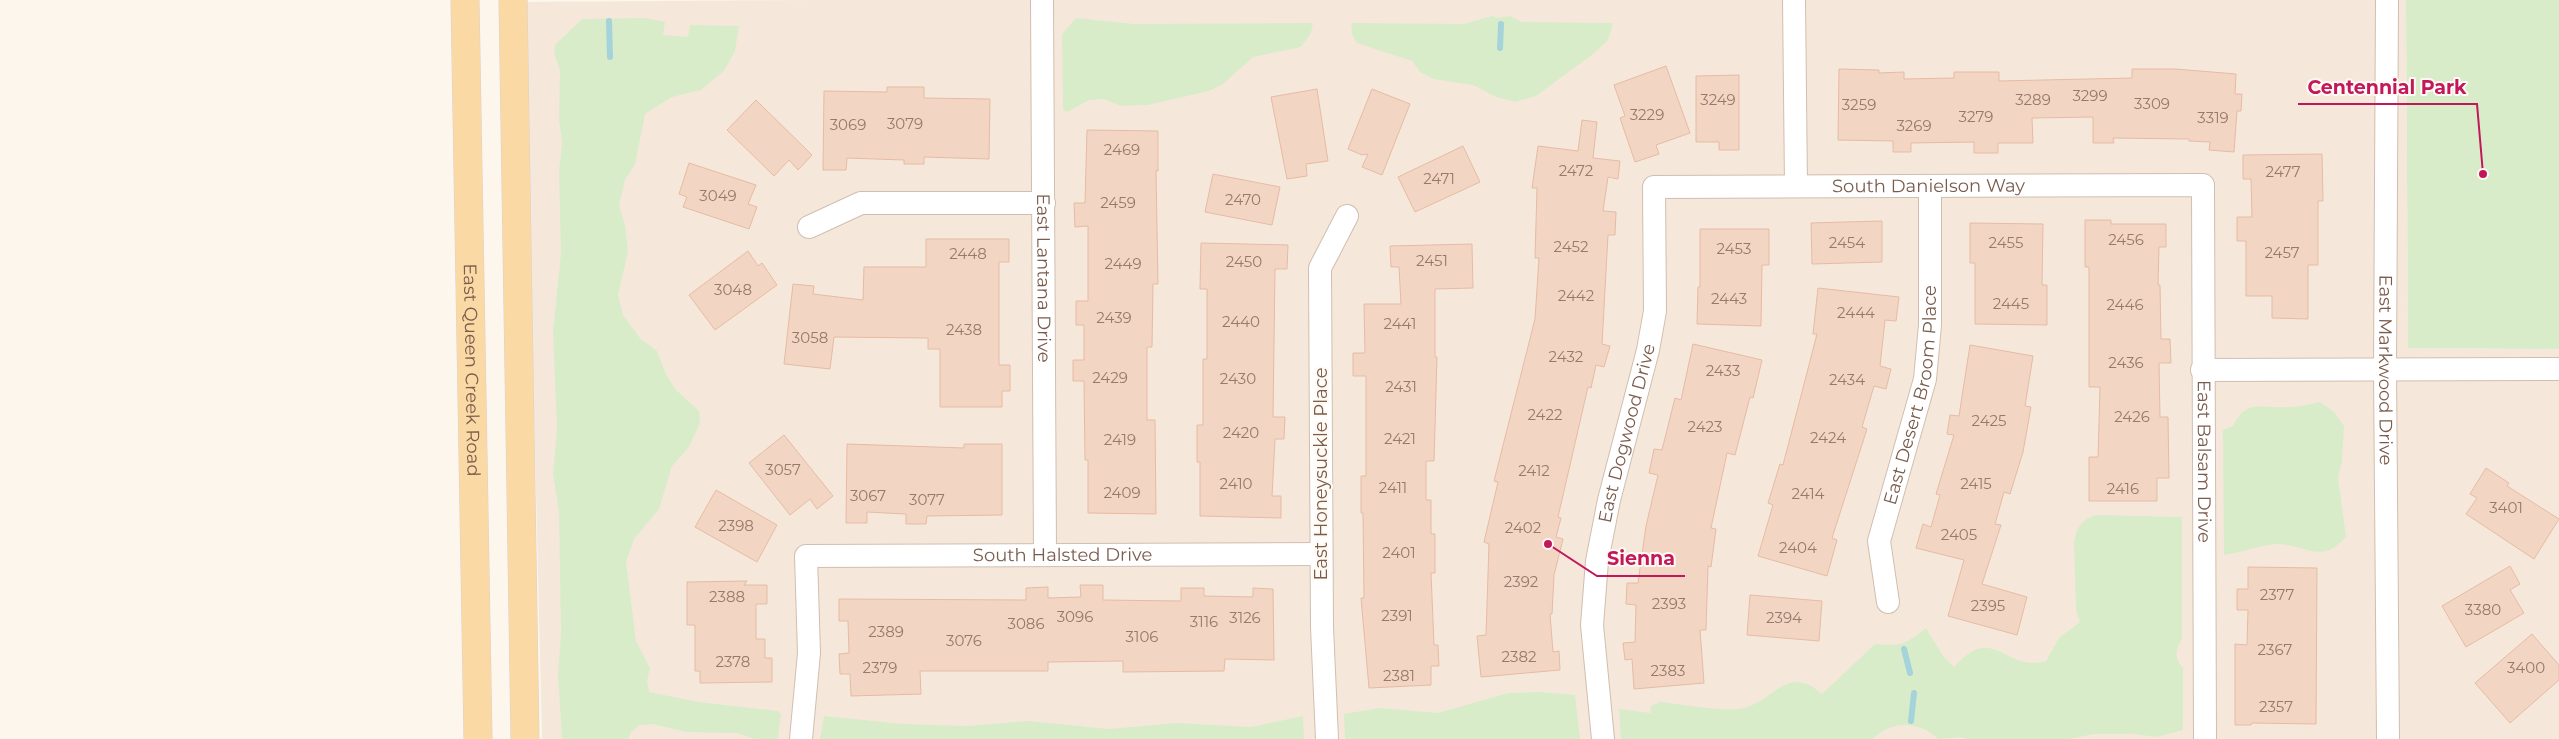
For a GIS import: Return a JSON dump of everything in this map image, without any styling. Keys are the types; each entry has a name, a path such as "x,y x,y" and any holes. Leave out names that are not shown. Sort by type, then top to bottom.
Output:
{"main road":[{"name":"East Queen Creek Road","path":"465,0 478,739"},
{"path":"513,0 525,739"}],"street":[{"name":"East Lantana Drive","path":"1042,0 1045,555"},
{"path":"1794,0 1796,186"},
{"name":"East Markwood Drive","path":"2387,0 2385,370 2388,739"},
{"name":"South Danielson Way","path":"1654,186 2203,184"},
{"name":"East Balsam Drive","path":"2203,184 2202,370 2205,739"},
{"name":"East Dogwood Drive","path":"1603,739 1592,625 1597,561 1609,500 1648,350 1655,311 1654,186"},
{"name":"East Desert Broom Place","path":"1888,602 1880,541 1925,379 1930,325 1930,186"},
{"path":"809,227 861,204 1044,203"},
{"name":"East Honeysuckle Place","path":"1327,739 1321,554 1320,268 1347,216"},
{"path":"2202,370 2559,369"},
{"name":"South Halsted Drive","path":"801,739 809,653 806,556 1321,554"}],"shaded area":[{"path":"815,0 2406,0 2408,348 2559,349 2559,739 542,739 524,2"}],"green space":[{"path":"2406,0 2559,0 2559,349 2408,348"},
{"path":"1492,16 1499,18 1510,16 1522,22 1613,23 1608,40 1593,54 1536,96 1515,102 1496,97 1473,85 1433,79 1420,72 1412,61 1357,43 1352,34 1351,23 1464,24"},
{"path":"645,18 665,22 663,35 688,37 690,25 739,26 735,51 724,71 701,90 672,97 645,114 635,164 625,180 619,205 625,225 628,252 618,295 623,315 640,338 657,351 665,372 675,389 699,411 700,423 689,447 672,466 659,509 634,539 626,562 636,641 650,668 647,681 649,692 698,702 778,711 781,714 778,739 755,739 737,733 686,732 653,724 640,725 631,732 628,739 562,739 558,675 561,632 559,512 553,474 557,429 553,332 561,253 559,172 562,142 559,120 560,70 554,53 555,45 582,19"},
{"path":"1076,18 1134,24 1313,23 1311,33 1301,47 1253,57 1223,84 1209,91 1148,105 1121,106 1104,99 1089,100 1067,112 1063,110 1062,34"},
{"path":"2320,402 2334,412 2344,426 2342,462 2338,477 2346,537 2329,550 2321,552 2278,544 2265,545 2224,555 2223,430 2233,426 2238,417 2250,408 2257,406 2293,407"},
{"path":"2096,515 2182,517 2182,639 2176,654 2183,668 2183,730 2157,737 2133,734 2094,734 2069,739 1967,739 1961,737 1938,739 1922,729 1905,725 1888,728 1873,739 1621,739 1619,709 1650,713 1651,706 1660,702 1737,709 1760,701 1788,683 1798,682 1809,685 1822,694 1875,644 1892,645 1903,643 1926,628 1943,656 1954,667 1968,654 1979,648 1990,648 2020,661 2032,663 2046,661 2059,638 2080,622 2076,610 2074,542 2080,525"},
{"path":"1539,692 1575,695 1580,739 1345,739 1344,714 1380,708 1438,713 1508,693"},
{"path":"824,716 903,724 968,726 1028,721 1109,729 1177,723 1251,727 1303,716 1304,739 820,739"}],"building":[{"path":"1666,66 1690,133 1656,145 1659,154 1635,162 1620,118 1625,116 1614,85"},
{"path":"1839,69 1879,70 1879,73 1904,72 1904,79 1954,78 1954,72 1999,72 1999,81 2132,78 2132,69 2175,69 2236,74 2235,94 2242,94 2241,111 2237,111 2234,152 2209,150 2210,142 2189,141 2189,139 2113,138 2114,143 2093,143 2093,117 2032,118 2033,143 1998,143 1998,153 1974,153 1974,142 1911,143 1911,152 1893,152 1893,141 1838,140"},
{"path":"1739,75 1739,150 1719,150 1719,142 1696,142 1696,76"},
{"path":"887,87 924,87 924,98 990,99 989,159 924,157 924,164 904,164 904,160 847,158 846,170 823,170 824,91 887,92"},
{"path":"1317,89 1328,161 1306,164 1307,176 1287,179 1271,97"},
{"path":"1372,89 1410,104 1382,175 1362,167 1368,154 1362,155 1348,149"},
{"path":"756,100 812,155 798,170 789,160 774,176 727,130"},
{"path":"1582,120 1597,122 1593,158 1620,161 1618,179 1608,177 1603,211 1616,212 1615,235 1608,235 1602,344 1610,346 1604,367 1596,365 1591,388 1588,387 1558,517 1561,518 1556,537 1563,539 1554,575 1552,614 1550,614 1553,652 1559,651 1560,670 1481,677 1477,636 1486,635 1489,544 1484,542 1498,482 1494,481 1535,319 1539,258 1535,258 1537,188 1532,188 1538,146 1578,151"},
{"path":"1087,130 1158,131 1158,171 1156,170 1158,284 1153,284 1152,347 1147,347 1147,420 1155,420 1156,514 1088,513 1088,460 1085,460 1084,381 1073,381 1073,360 1084,360 1084,325 1076,325 1076,301 1088,301 1088,226 1075,227 1074,203 1085,203"},
{"path":"1463,146 1480,182 1415,212 1398,177"},
{"path":"2322,154 2323,201 2318,201 2318,265 2308,265 2308,319 2272,318 2272,296 2246,296 2246,241 2237,241 2237,217 2252,217 2251,179 2243,179 2243,155"},
{"path":"689,163 756,185 748,204 757,207 749,229 683,207 687,197 679,194"},
{"path":"1213,174 1280,187 1272,225 1205,212"},
{"path":"2085,220 2111,220 2111,224 2166,224 2166,247 2159,247 2158,285 2160,285 2161,339 2170,339 2171,363 2159,363 2160,417 2168,417 2169,478 2157,478 2157,501 2089,501 2089,457 2098,457 2100,387 2089,387 2089,267 2085,267"},
{"path":"1882,221 1882,262 1812,264 1811,223"},
{"path":"1970,223 2043,224 2042,285 2047,285 2047,325 1975,324 1975,263 1970,263"},
{"path":"1700,229 1769,229 1769,265 1762,265 1761,326 1697,324 1698,287 1700,287"},
{"path":"926,239 1009,239 1009,262 999,262 999,365 1010,365 1010,391 1002,391 1002,407 940,407 940,349 928,349 928,338 834,337 830,369 784,364 793,284 814,286 813,294 863,300 864,267 926,267"},
{"path":"1201,243 1288,245 1287,269 1275,269 1273,417 1285,417 1284,439 1275,439 1272,496 1281,496 1281,518 1200,516 1200,462 1197,462 1197,425 1203,425 1203,359 1207,359 1207,289 1200,289"},
{"path":"1472,244 1473,288 1435,289 1435,357 1437,357 1434,461 1426,461 1426,500 1431,500 1431,534 1435,534 1435,573 1431,573 1434,645 1438,645 1439,666 1431,666 1431,685 1369,688 1361,598 1364,598 1361,476 1366,476 1366,376 1353,376 1353,353 1365,353 1364,304 1401,304 1399,267 1391,267 1390,246"},
{"path":"748,251 758,266 762,263 777,285 715,330 689,295"},
{"path":"1818,288 1899,297 1896,321 1885,320 1880,366 1891,369 1886,389 1874,386 1862,427 1867,429 1832,538 1837,540 1827,576 1758,556 1773,505 1768,503 1780,464 1783,465 1817,334 1813,334"},
{"path":"1693,344 1762,360 1753,398 1750,397 1735,455 1727,453 1711,528 1716,529 1711,567 1708,566 1706,630 1700,630 1704,683 1634,689 1632,659 1625,660 1623,643 1635,642 1636,605 1626,604 1627,583 1638,583 1646,526 1658,475 1649,473 1654,449 1662,450 1675,398 1681,400"},
{"path":"1970,345 2033,356 2025,406 2031,407 2023,452 2010,494 2004,492 1995,524 2001,525 1982,584 2027,597 2017,635 1948,616 1964,560 1916,548 1923,524 1931,527 1940,495 1936,494 1954,435 1947,434 1950,415 1959,416"},
{"path":"784,435 833,496 817,509 810,499 790,515 749,463"},
{"path":"847,444 964,448 964,444 1002,444 1002,515 927,516 926,524 906,524 906,514 867,512 867,523 846,523"},
{"path":"2486,468 2509,483 2507,486 2559,519 2534,559 2466,514 2477,498 2470,494"},
{"path":"716,490 777,525 757,562 695,527"},
{"path":"2510,566 2520,584 2510,590 2524,613 2466,647 2442,606"},
{"path":"2248,567 2317,568 2316,724 2252,723 2251,725 2235,725 2235,644 2247,645 2248,610 2237,610 2237,589 2248,589"},
{"path":"747,581 744,585 767,585 767,604 756,604 756,639 765,639 765,658 772,658 772,682 700,683 700,671 695,671 695,625 687,625 687,582"},
{"path":"1080,585 1103,585 1103,600 1181,601 1181,588 1204,588 1204,596 1253,597 1253,588 1273,589 1274,660 1225,659 1224,671 1123,672 1123,661 1048,662 1048,671 920,671 921,694 851,696 850,674 840,674 839,654 849,653 848,621 839,621 839,599 1026,600 1026,588 1048,587 1048,598 1081,597"},
{"path":"1750,595 1822,601 1819,641 1747,635"},
{"path":"2532,634 2559,665 2559,680 2510,723 2475,683"}],"waterway":[{"path":"609,21 610,57"},
{"path":"1500,48 1501,24"},
{"path":"1904,649 1910,673"},
{"path":"1911,721 1914,693"}],"place":[{"name":"Centennial Park","path":"2483,174"},
{"name":"Sienna","path":"1548,544"}]}
